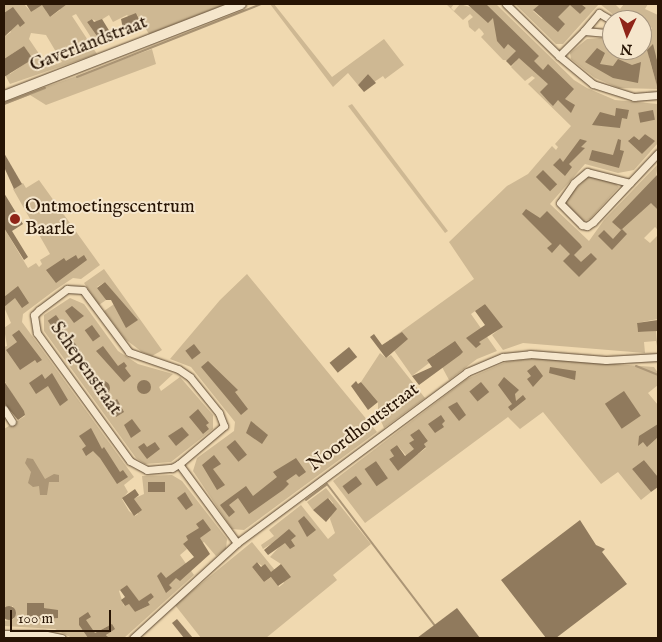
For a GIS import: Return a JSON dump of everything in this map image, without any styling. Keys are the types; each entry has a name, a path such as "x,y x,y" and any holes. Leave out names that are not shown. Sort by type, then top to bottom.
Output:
{"main road":[{"name":"Gaverlandstraat","path":"4,96 242,4"}],"street":[{"path":"506,4 579,74 607,90 634,97 658,95"},
{"path":"559,56 584,32"},
{"path":"630,183 587,172 574,182 560,203 582,225 587,226 630,183 658,153"},
{"name":"Schepenstraat","path":"67,290 83,290 129,352 178,369 190,377 219,413 224,426 180,464 172,468 147,470 130,461 37,333 34,315 39,310 67,290"},
{"name":"Noordhoutstraat","path":"133,638 237,543 467,372 503,357 530,354 606,360 658,357"},
{"path":"4,409 12,422"},
{"path":"180,464 237,543"},
{"path":"4,634 42,634 62,638"}],"shaded area":[{"path":"4,4 24,4 31,12 39,4 53,4 46,11 50,17 60,10 60,4 226,4 149,34 136,13 134,22 127,15 113,22 109,15 98,22 92,19 87,22 99,39 94,42 76,14 72,16 97,54 10,84 4,73 4,64 10,74 32,59 24,46 4,59 4,37 11,32 4,22","holes":["31,33 46,35 62,62 48,67 29,39"]},
{"path":"270,4 274,4 332,77 384,39 404,65 385,79 383,76 374,82 368,74 358,85 348,73 333,87"},
{"path":"446,4 454,4 451,8 454,11 460,4 476,9 480,4 496,4 574,80 615,100 658,104 658,143 634,170 618,173 585,164 550,204 589,241 604,220 658,164 653,197 658,201 654,206 658,210 658,230 655,227 644,238 650,243 658,235 658,319 637,323 638,332 656,331 658,351 656,341 644,342 645,353 523,343 503,350 492,335 502,327 485,304 471,314 497,351 477,359 449,380 435,354 432,357 433,360 412,376 388,342 390,339 394,344 392,338 474,279 449,242 507,186 528,174 552,146 556,150 558,147 555,144 571,126 528,84 535,78 532,76 525,81 511,67 516,61 503,60 481,37 484,34 479,28 475,32 469,27 468,21 473,17 470,14 463,20","holes":["645,134 654,141 642,154 629,140 634,136 639,140"]},
{"path":"515,4 540,4 533,11 542,19 553,7 551,4 570,4 580,14 586,8 581,4 599,4 563,44 556,44"},
{"path":"600,4 615,4 620,9 624,4 648,4 645,9 647,10 608,10"},
{"path":"652,12 658,15 658,64 656,56 652,57"},
{"path":"602,38 602,60 650,60 658,89 619,88 595,78 571,59 570,53 587,39"},
{"path":"152,49 156,64 46,105 30,95 4,105 4,102"},
{"path":"352,104 448,231 445,233 348,106"},
{"path":"589,176 615,183 619,187 590,219 584,221 564,203 565,199"},
{"path":"39,180 100,265 81,279 73,278 55,290 23,314 22,322 134,477 124,485 128,492 122,499 129,511 135,516 138,514 133,499 144,494 142,476 172,475 182,481 227,539 226,549 216,556 204,542 199,545 183,544 187,549 180,555 194,575 124,638 107,638 108,626 95,633 79,625 88,638 72,638 55,629 4,626 4,621 14,619 13,606 4,607 4,429 25,416 4,380 4,347 7,346 4,328 11,323 4,307 4,228 28,268 36,263 39,267 42,264 40,260 50,254 13,189 23,183 26,188","holes":["127,585 139,602 151,593 154,597 148,602 150,605 135,612 129,603 124,606 119,591","27,603 44,603 44,608 58,611 58,617 27,620"]},
{"path":"104,269 162,350 152,356 142,352 125,339 104,311 120,300 105,282 97,287 106,300 99,305 84,283"},
{"path":"247,274 377,432 244,530 232,529 193,471 197,458 234,431 235,422 191,367 170,359 220,300"},
{"path":"70,298 84,304 118,351 138,364 173,374 159,387 161,391 180,377 213,415 213,429 171,462 145,464 136,458 44,331 44,315"},
{"path":"380,353 386,358 391,355 425,398 384,428 378,414 378,402 361,382"},
{"path":"537,358 654,367 658,373 658,385 648,393 658,405 658,477 644,460 632,469 651,492 641,500 618,472 601,484 543,412 520,429 508,417 365,523 333,481 467,379 506,362","holes":["419,429 428,441 424,444 426,448 418,454 410,443 414,440 410,435","397,445 410,460 398,471 389,459 395,455 390,450","376,461 388,478 378,485 365,469"]},
{"path":"27,458 33,459 45,479 54,474 59,475 59,482 49,482 47,495 40,495 39,486 33,487 28,483 31,472 25,463"},
{"path":"326,488 371,544 333,575 337,580 266,638 201,638 175,605 252,542 274,569 290,577 281,564 270,557 279,547 271,544 263,549 261,545 274,536 269,530 301,505 328,539 335,533 330,519 333,503 329,498 313,510 307,502","holes":["257,562 271,573 274,570 284,583 279,587 273,576 264,582 252,567"]}],"building":[{"path":"26,4 67,4 50,17 42,5 31,12"},
{"path":"467,4 486,4 539,56 534,61 543,70 548,64 574,89 565,99 575,105 571,113 558,100 553,106 548,101 540,92 548,84 519,58 511,66 506,61 516,51 508,44 504,49 497,41 493,18 488,23"},
{"path":"540,4 581,4 586,8 580,14 570,5 558,17 565,24 558,32 533,10"},
{"path":"13,7 25,23 20,27 18,24 4,37 4,13"},
{"path":"136,13 139,19 134,22 136,24 123,29 121,19"},
{"path":"92,19 94,22 102,19 110,32 99,39 87,22"},
{"path":"652,45 658,64 657,86 650,60 652,60"},
{"path":"24,46 33,59 4,77 4,59"},
{"path":"597,48 602,51 600,64 613,66 617,60 632,65 641,62 638,83 613,78 585,62"},
{"path":"368,74 376,83 364,92 358,85"},
{"path":"616,108 629,110 627,119 622,118 620,128 592,125 600,112 615,116"},
{"path":"653,110 655,120 640,123 638,113"},
{"path":"645,134 655,141 642,154 628,141 634,136 639,140"},
{"path":"580,139 587,141 581,147 585,148 569,164 572,167 565,176 553,165 560,158 563,162"},
{"path":"618,139 621,140 620,150 624,151 619,168 589,160 592,150 613,155"},
{"path":"4,153 22,184 14,189 4,167"},
{"path":"543,170 557,184 550,191 536,177"},
{"path":"658,174 658,210 651,203 621,230 612,222"},
{"path":"4,193 23,224 12,231 28,257 24,260 4,228"},
{"path":"526,209 540,218 547,211 582,247 574,255 581,262 591,253 597,259 579,277 563,261 570,254 560,244 552,253 547,248 552,244 522,214"},
{"path":"622,229 627,234 612,250 598,236 604,230 613,239"},
{"path":"76,255 78,259 84,255 87,260 56,283 46,270 64,258 66,261"},
{"path":"105,282 138,320 126,328 111,300 106,300 97,288"},
{"path":"18,286 29,303 22,308 15,298 4,307 4,297"},
{"path":"485,304 503,327 479,342 481,344 476,348 466,338 485,325 475,311"},
{"path":"72,306 84,316 74,323 65,311"},
{"path":"56,315 65,328 57,334 48,321"},
{"path":"658,320 658,331 638,332 637,323"},
{"path":"92,325 100,336 93,342 85,330"},
{"path":"19,330 42,360 37,363 35,360 20,370 6,350 17,342 12,335"},
{"path":"402,332 408,339 386,358 370,337 374,334 382,345"},
{"path":"71,338 80,350 71,357 62,345"},
{"path":"455,341 463,352 419,385 412,376 432,367 427,360"},
{"path":"194,344 201,353 192,359 185,351"},
{"path":"103,346 118,366 124,362 127,366 125,368 131,376 124,382 96,351"},
{"path":"349,347 357,357 338,373 330,363"},
{"path":"208,361 238,390 235,392 248,409 241,415 201,367"},
{"path":"535,365 543,376 533,387 527,379 531,376 527,371"},
{"path":"550,367 576,371 575,380 549,373"},
{"path":"52,373 68,400 60,406 48,386 36,394 29,383 42,374 45,379"},
{"path":"504,377 519,390 515,394 516,401 523,395 526,399 511,411 508,407 512,404 498,385"},
{"path":"141,380 147,380 151,387 147,394 141,394 137,390 137,384"},
{"path":"4,381 24,411 25,415 18,420 4,403"},
{"path":"103,381 108,383 110,388 108,393 103,395 98,393 96,388 98,383"},
{"path":"356,381 358,384 361,382 378,402 368,410 351,386"},
{"path":"481,382 489,392 478,402 469,391"},
{"path":"624,391 641,416 622,429 605,404"},
{"path":"117,399 124,412 116,417 108,406"},
{"path":"457,402 466,415 459,421 448,407"},
{"path":"198,409 209,423 206,425 209,429 203,434 189,417"},
{"path":"441,415 445,421 442,424 444,427 435,433 428,424"},
{"path":"132,419 141,431 131,438 124,425"},
{"path":"251,421 268,435 262,444 246,433"},
{"path":"658,424 658,437 647,447 643,442 638,446 639,436"},
{"path":"182,427 189,435 176,446 168,436"},
{"path":"91,428 102,449 104,447 120,472 123,470 128,477 117,484 100,458 93,451 86,456 82,449 86,446 79,436"},
{"path":"419,429 428,441 424,444 426,447 398,471 389,459 394,456 390,450 397,445 405,456 414,449 409,443 414,440 410,435"},
{"path":"235,440 247,455 238,462 226,447"},
{"path":"155,442 160,449 147,459 138,447 144,443 147,447"},
{"path":"214,455 221,464 213,469 225,485 217,490 202,465"},
{"path":"296,458 306,472 299,477 296,474 286,481 289,484 283,490 249,514 238,498 229,505 235,512 229,517 220,505 246,486 253,496 277,477 273,472"},
{"path":"644,460 658,477 658,487 651,492 632,469"},
{"path":"376,461 388,478 377,486 365,469"},
{"path":"356,476 362,484 348,494 342,486"},
{"path":"148,482 165,482 165,492 148,492"},
{"path":"135,489 139,495 134,499 142,510 134,516 122,498"},
{"path":"185,492 193,505 186,510 177,498"},
{"path":"328,498 337,509 326,522 313,510"},
{"path":"304,516 316,530 307,537 298,521"},
{"path":"203,519 211,530 200,538 210,554 180,581 176,578 169,585 172,588 166,593 157,576 161,572 166,578 194,557 183,544 188,540 186,536 199,528 196,524"},
{"path":"580,520 596,545 605,549 602,552 627,584 556,638 546,638 501,580"},
{"path":"289,529 296,536 291,540 295,546 290,549 285,543 268,555 264,550"},
{"path":"257,562 261,567 265,564 271,572 281,564 291,577 278,586 271,577 264,582 252,567"},
{"path":"127,585 139,601 151,593 154,597 148,602 150,605 135,612 129,604 125,606 121,600 125,597 120,590"},
{"path":"27,603 44,603 44,608 58,610 58,618 27,620"},
{"path":"9,606 14,608 16,613 14,618 9,620 4,618 2,613 4,608"},
{"path":"457,608 480,638 417,638"},
{"path":"88,612 91,617 86,620 95,633 112,624 115,629 106,635 109,638 88,638 79,625 79,618"},
{"path":"177,619 193,638 184,638 172,623"}],"waterway":[{"path":"77,77 261,4"},
{"path":"4,104 45,88"},
{"path":"636,366 658,375"},
{"path":"306,500 327,484 435,626"}],"place":[{"name":"Ontmoetingscentrum Baarle","path":"15,219"}]}
